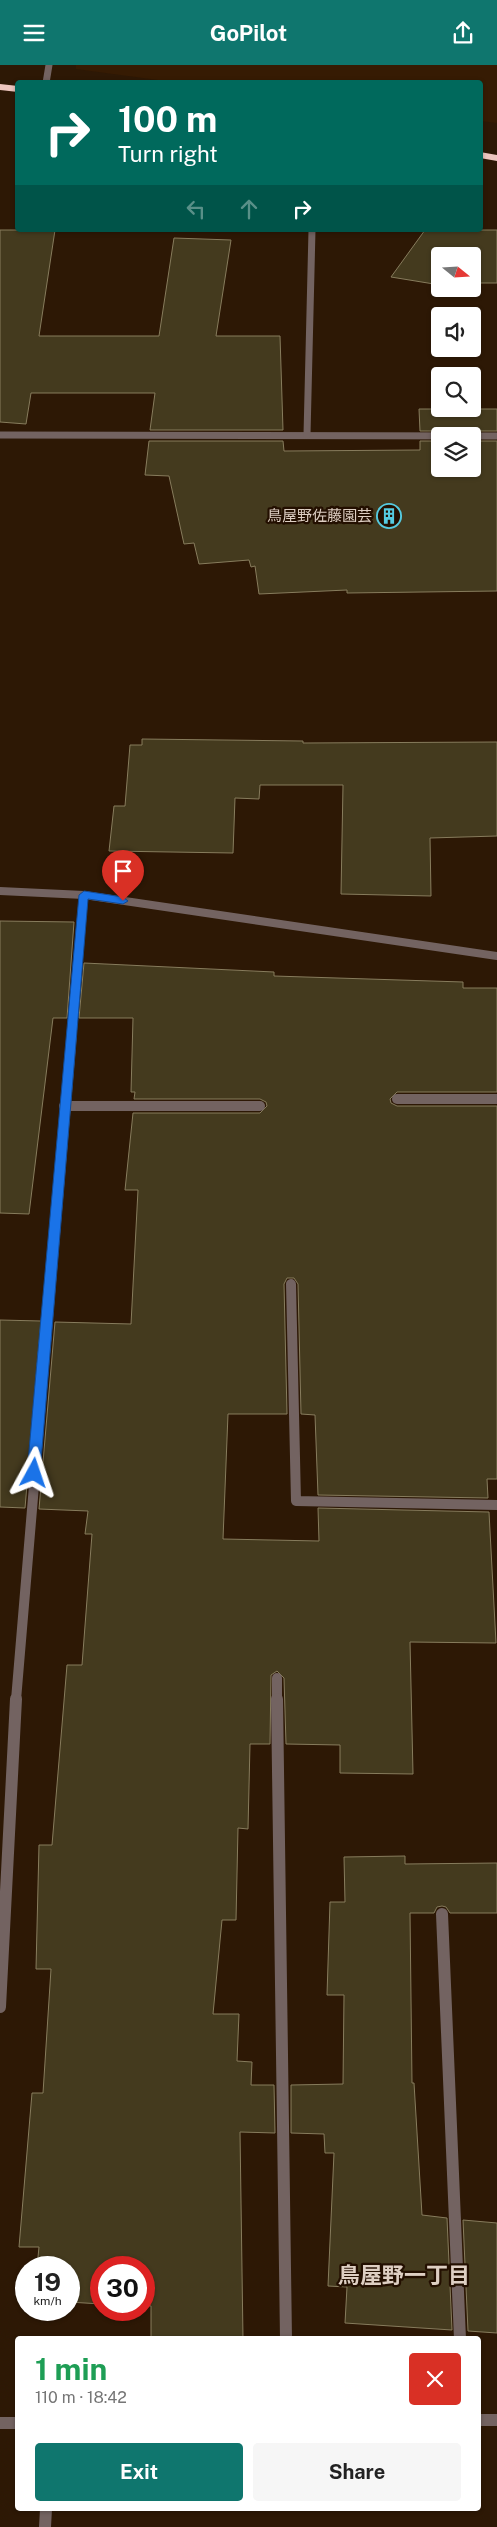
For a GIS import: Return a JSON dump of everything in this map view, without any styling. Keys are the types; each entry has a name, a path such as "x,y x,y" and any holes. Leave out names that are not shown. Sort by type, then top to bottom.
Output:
{"highway":[{"path":"0,87 15,89"},
{"path":"483,156 497,158"}],"street":[{"path":"46,80 49,65"},
{"path":"307,435 312,232"},
{"path":"0,435 497,436"},
{"path":"0,891 84,895 497,956"},
{"path":"0,2007 19,1646 64,1106 84,895"},
{"path":"397,1099 497,1099"},
{"path":"64,1106 260,1106"},
{"path":"291,1284 296,1501 497,1505"},
{"path":"277,1678 286,2336"},
{"path":"442,1914 460,2336"},
{"path":"481,2420 497,2420"},
{"path":"0,2423 15,2423"},
{"path":"45,2527 46,2511"}],"shaded area":[{"path":"76,65 497,65 497,123 483,121 483,80 158,80 76,69"}],"building":[{"path":"0,230 55,232 39,336 159,336 174,238 231,240 216,336 280,336 283,430 150,430 155,393 31,393 26,424 0,422"},
{"path":"483,230 497,230 497,283 481,283 481,247 431,247 431,284 391,277 424,232 483,232"},
{"path":"419,409 431,409 431,417 481,417 481,409 497,409 497,431 481,431 481,427 431,427 431,431 420,431"},
{"path":"149,441 283,441 284,451 420,450 420,441 431,441 431,477 481,477 481,441 497,441 497,591 347,593 347,590 259,594 255,566 251,567 249,560 199,564 194,543 184,544 169,476 145,475"},
{"path":"142,739 303,741 303,743 497,742 497,836 430,838 431,896 341,894 343,785 260,785 259,799 235,798 233,853 109,851 114,806 125,806 130,745 142,745"},
{"path":"0,921 74,922 67,1018 53,1018 29,1214 0,1213"},
{"path":"84,963 274,972 274,976 463,982 463,988 497,988 497,1092 397,1092 390,1099 391,1103 397,1106 497,1106 497,1479 487,1479 488,1498 318,1495 315,1415 301,1414 298,1284 294,1278 287,1278 284,1284 287,1414 228,1414 223,1539 319,1541 318,1508 489,1512 496,1643 410,1642 413,1774 340,1773 340,1745 286,1744 284,1678 277,1671 271,1675 270,1744 250,1744 248,1829 238,1828 236,1920 222,1920 213,2014 239,2014 237,2061 252,2062 251,2085 274,2085 275,2133 240,2132 243,2336 151,2336 151,2321 155,2321 155,2256 90,2256 90,2303 80,2303 80,2256 38,2256 39,2247 19,2247 32,2093 43,2093 51,1969 36,1969 39,1845 52,1845 67,1665 82,1665 92,1534 85,1534 88,1511 39,1509 55,1322 131,1324 138,1190 125,1190 133,1113 260,1113 267,1106 266,1102 260,1099 134,1099 135,1092 131,1092 133,1018 79,1018"},
{"path":"0,1320 41,1321 25,1508 0,1507"},
{"path":"405,1856 405,1864 497,1863 497,1913 450,1913 446,1907 442,1906 437,1907 434,1913 410,1913 412,2083 414,2083 422,2215 447,2218 452,2330 345,2323 347,2287 328,2286 334,2153 325,2153 324,2134 291,2133 291,2085 343,2084 344,1995 327,1995 330,1902 345,1902 344,1857"},
{"path":"463,2220 497,2223 497,2333 468,2331"}],"place":[{"name":"鳥屋野佐藤園芸","path":"389,516"}],"district":[{"name":"鳥屋野一丁目","path":"404,2275"}],"route":[{"path":"34,1473 64,1106 84,895 123,901"}]}
